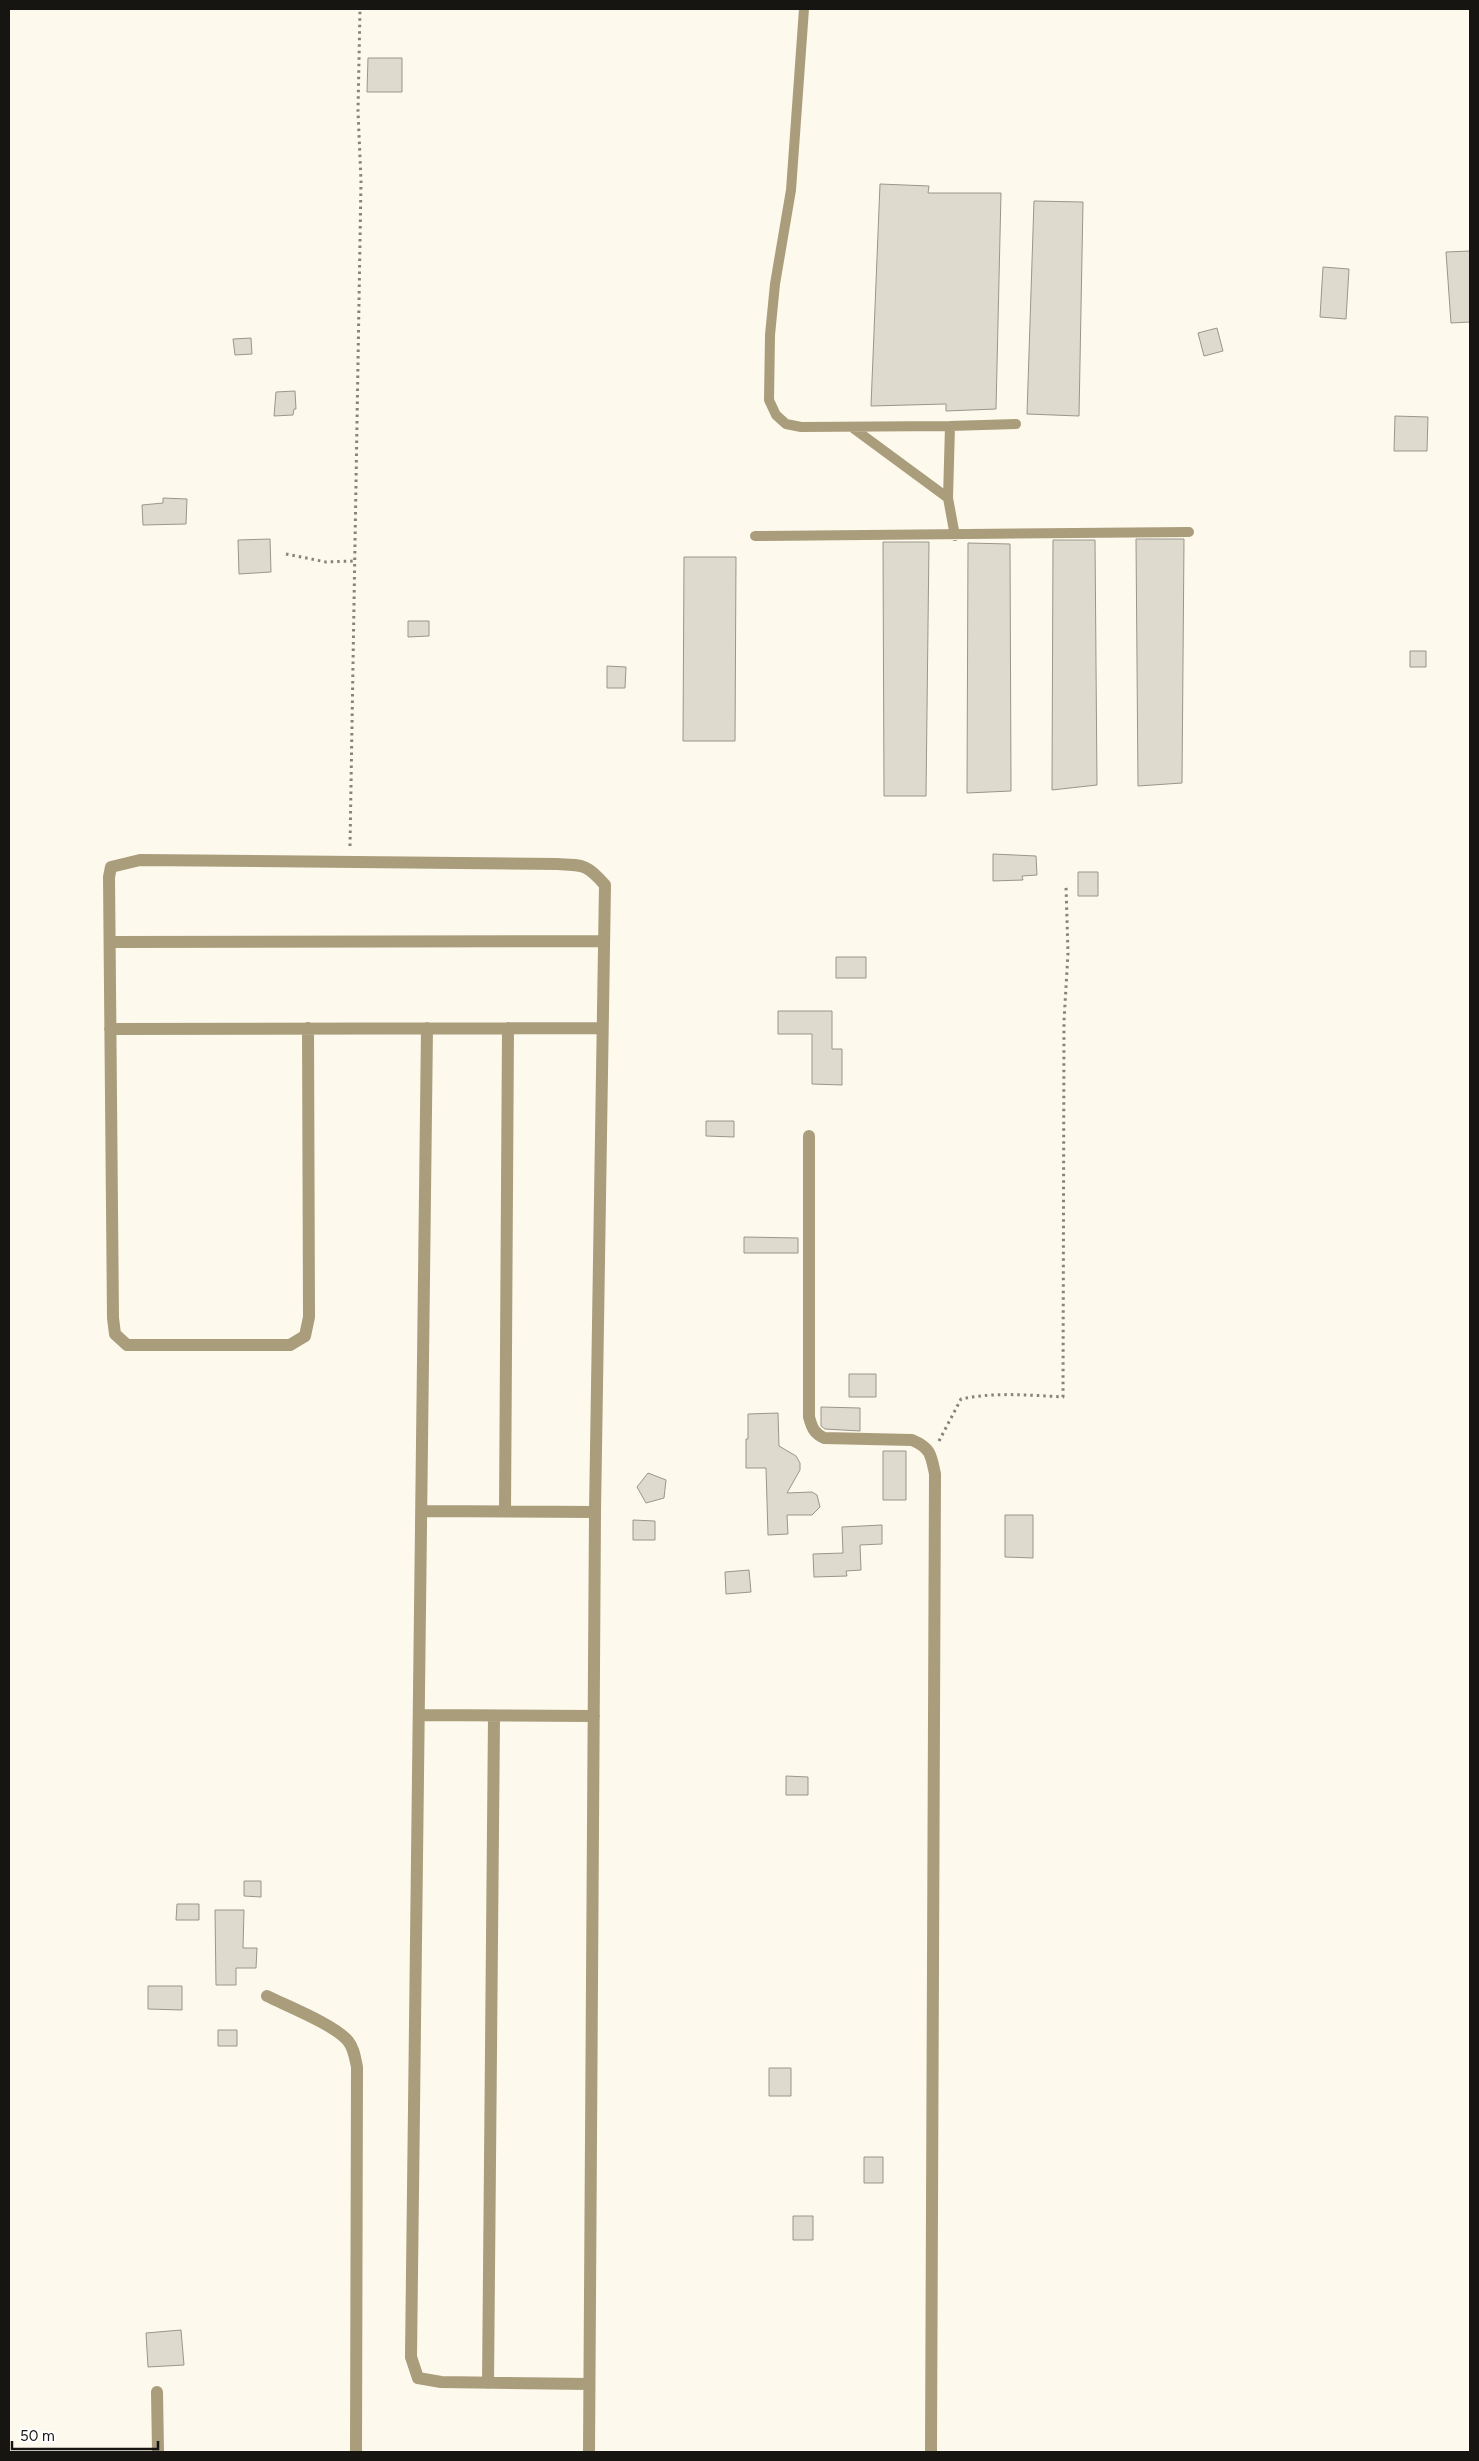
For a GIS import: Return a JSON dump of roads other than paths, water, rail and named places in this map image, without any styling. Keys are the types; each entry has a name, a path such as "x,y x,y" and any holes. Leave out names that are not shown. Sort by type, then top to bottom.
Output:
{"street":[{"path":"308,1028 309,1317 303,1339 290,1345 127,1345 115,1334 113,1318 109,877 112,866 140,860 582,865 594,872 605,885 595,1512 589,2452"},
{"path":"110,942 604,941"},
{"path":"427,1028 411,2357 418,2378 441,2382 589,2384"},
{"path":"505,1511 508,1028"},
{"path":"110,1029 602,1028"},
{"path":"808,1136 809,1418 812,1428 824,1438 912,1440 924,1445 931,1454 935,1474 931,2452"},
{"path":"422,1511 595,1512"},
{"path":"419,1715 494,1717 594,1716"},
{"path":"488,2383 494,1717"},
{"path":"267,1996 334,2030 348,2041 355,2059 356,2452"},
{"path":"157,2392 158,2452"}],"lane":[{"path":"804,9 791,190 775,284 770,335 769,400 776,415 786,424 801,428 1016,424"},
{"path":"950,426 948,498 955,536"},
{"path":"852,428 948,498"},
{"path":"754,536 955,536 1189,532"}]}
